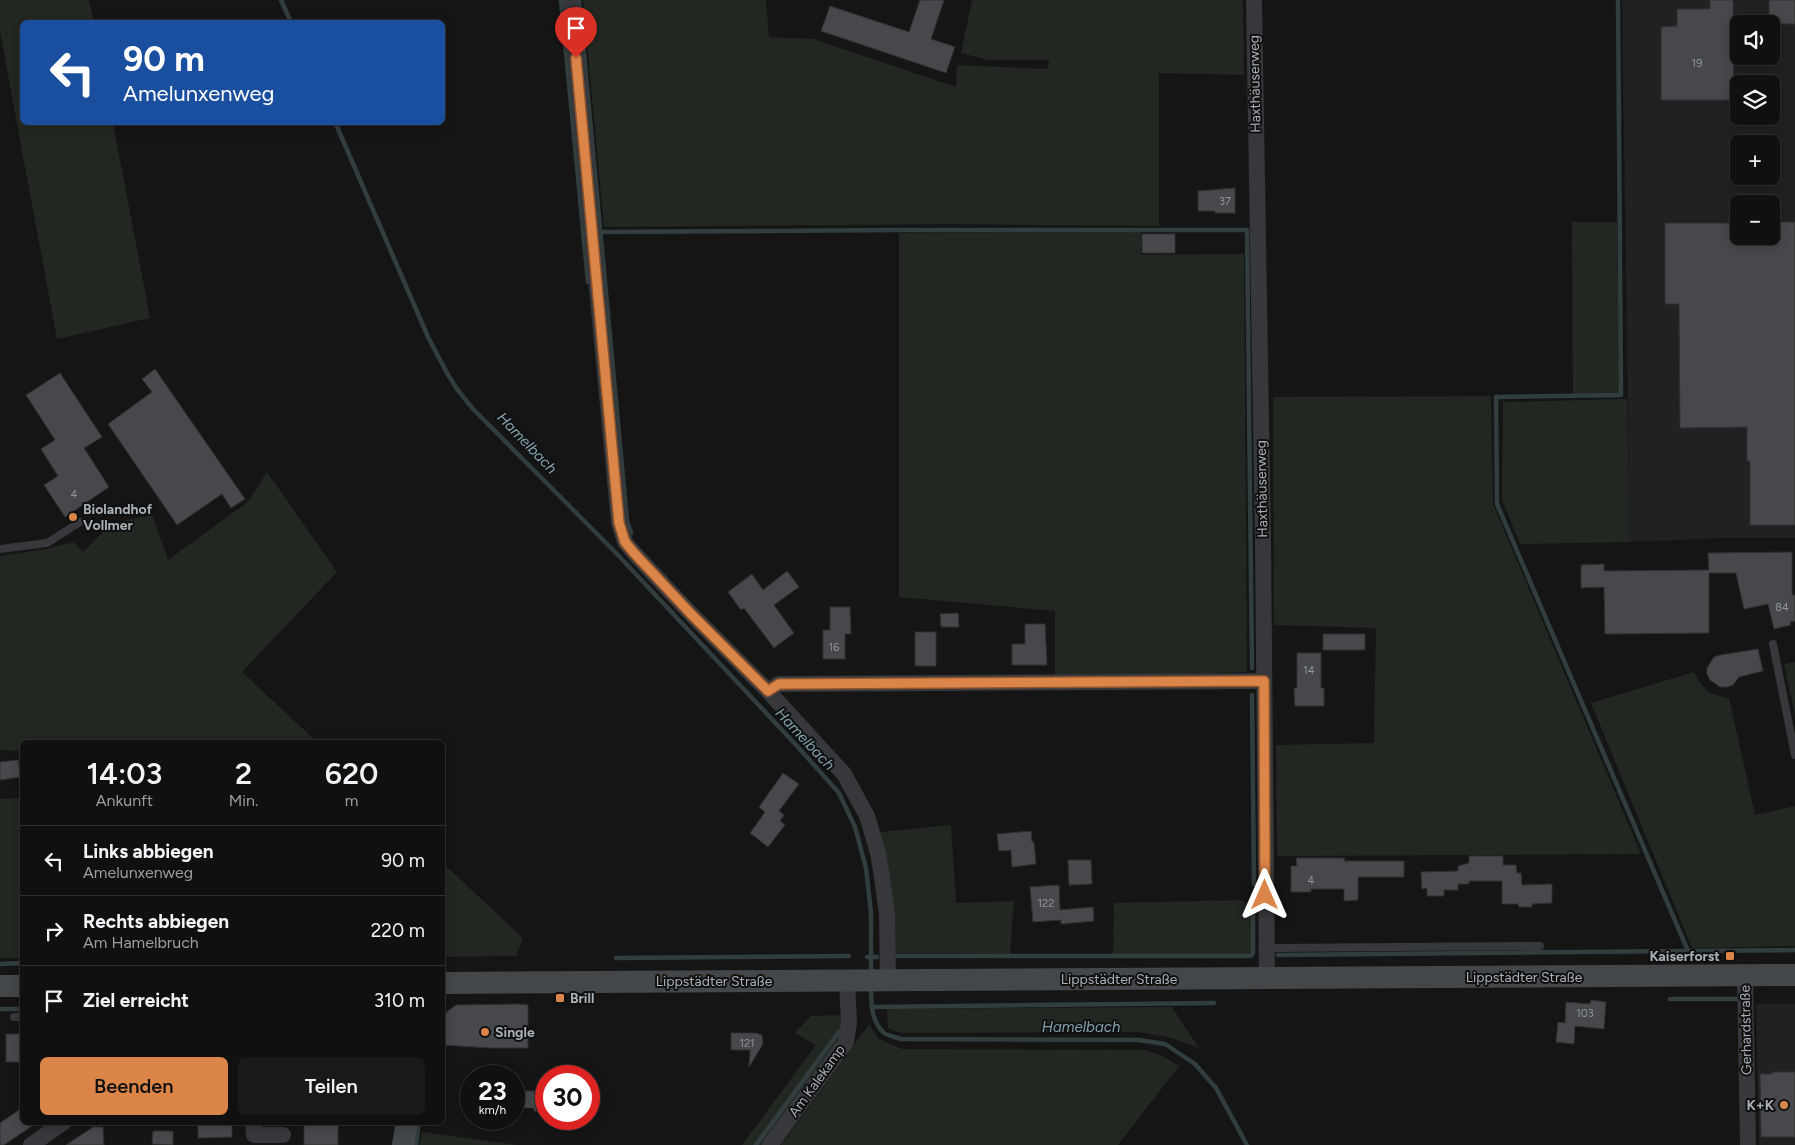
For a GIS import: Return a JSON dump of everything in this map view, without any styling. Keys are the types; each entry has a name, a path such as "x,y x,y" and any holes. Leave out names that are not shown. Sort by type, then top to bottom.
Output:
{"street":[{"path":"570,0 619,523 625,542 691,614 768,691 844,774 867,816 882,877 887,915 886,980"},
{"name":"Haxthäuserweg","path":"1254,0 1267,978"},
{"path":"768,691 779,684 1264,681"},
{"name":"Gerhardstraße","path":"1745,975 1748,1145"},
{"name":"Lippstädter Straße","path":"445,983 1795,975"},
{"name":"Am Kalekamp","path":"770,1145 846,1042 854,981"},
{"path":"0,986 20,986"},
{"path":"31,1145 60,1125"},
{"path":"253,1125 254,1135 283,1134"},
{"path":"403,1145 406,1125"}],"lane":[{"path":"0,549 46,543 80,522"},
{"path":"1772,644 1795,755"},
{"path":"1266,948 1540,946"}],"shaded area":[{"path":"0,0 89,0 94,20 20,20 20,125 113,125 150,318 57,339 0,32"},
{"path":"583,0 766,0 769,37 813,39 956,87 957,65 1048,69 1049,60 988,60 961,53 972,0 1243,0 1244,75 1159,73 1159,226 950,224 604,227"},
{"path":"1622,0 1795,0 1795,538 1722,538 1630,542"},
{"path":"1572,222 1617,222 1619,393 1573,394"},
{"path":"1141,232 1141,255 1244,254 1247,672 1055,677 1055,611 899,597 899,233"},
{"path":"1491,396 1493,504 1641,854 1277,856 1276,745 1374,743 1376,628 1274,625 1273,397"},
{"path":"1627,399 1630,542 1520,544 1502,500 1503,402"},
{"path":"267,472 337,572 242,672 315,740 20,740 20,751 0,750 0,556 47,549 73,542 83,552 112,523 152,515 168,560 248,502"},
{"path":"1795,662 1795,715 1784,664"},
{"path":"1694,672 1707,691 1729,698 1755,815 1795,806 1795,946 1692,948 1591,703"},
{"path":"20,798 20,958 0,958 0,799"},
{"path":"951,825 956,903 1014,901 1010,954 895,953 880,832"},
{"path":"447,867 523,938 516,956 445,957 445,870"},
{"path":"1241,900 1251,905 1251,953 1249,955 1113,954 1114,903"},
{"path":"1756,1004 1795,1004 1795,1145 1759,1145"},
{"path":"1172,1007 1199,1048 1168,1037 1137,1032 902,1033 888,1028 887,1009"},
{"path":"844,1015 841,1042 762,1145 742,1145 816,1045 795,1033 811,1016"},
{"path":"869,1024 879,1039 902,1049 1145,1050 1163,1056 1179,1066 1118,1145 781,1145"},
{"path":"422,1132 518,1145 419,1145"}],"building":[{"path":"920,0 944,0 931,39 955,47 946,73 821,31 830,6 909,32"},
{"path":"1710,0 1733,0 1733,15 1730,15 1730,65 1734,65 1734,75 1730,75 1730,100 1661,100 1661,27 1677,26 1677,9 1710,9"},
{"path":"1769,0 1795,0 1795,24 1780,24 1780,15 1769,15"},
{"path":"1235,188 1235,213 1198,211 1198,191"},
{"path":"1780,222 1795,222 1795,525 1750,525 1750,461 1747,461 1747,427 1680,428 1679,304 1665,304 1665,223 1730,223 1730,245 1780,245"},
{"path":"1142,234 1175,234 1175,253 1142,253"},
{"path":"155,369 245,499 231,508 222,494 177,525 108,424 152,392 142,379"},
{"path":"60,373 102,437 84,448 109,487 65,517 44,485 58,476 41,449 55,440 26,395"},
{"path":"1792,552 1792,595 1795,595 1795,621 1790,622 1791,625 1774,629 1768,604 1744,609 1736,573 1709,573 1709,633 1605,634 1604,587 1581,588 1581,565 1604,564 1604,571 1709,570 1708,553"},
{"path":"787,571 799,587 774,605 794,633 774,648 744,608 741,610 728,592 752,574 763,590"},
{"path":"830,607 850,607 851,634 845,634 845,659 823,659 823,630 830,630"},
{"path":"958,613 959,627 941,627 940,614"},
{"path":"1025,624 1045,624 1047,665 1012,665 1012,644 1025,644"},
{"path":"915,632 936,632 936,666 915,666"},
{"path":"1323,634 1365,634 1365,650 1323,650"},
{"path":"1758,649 1763,671 1739,677 1733,685 1727,687 1720,687 1710,680 1707,668 1714,657"},
{"path":"1297,653 1321,653 1321,688 1324,688 1324,706 1295,706 1294,688 1297,688"},
{"path":"18,760 20,777 0,780 0,762"},
{"path":"783,773 799,784 779,811 784,815 780,821 785,825 768,847 750,833 765,812 759,807"},
{"path":"1031,831 1036,864 1012,867 1011,850 999,851 997,834"},
{"path":"1469,856 1503,856 1503,865 1516,865 1517,873 1521,873 1522,885 1552,884 1552,903 1532,904 1532,907 1519,907 1518,904 1502,904 1502,881 1469,881 1469,884 1458,884 1458,890 1444,890 1444,896 1427,896 1427,888 1422,889 1421,872 1458,871 1458,866 1469,863"},
{"path":"1296,858 1345,858 1344,861 1404,861 1404,877 1358,877 1358,900 1344,901 1344,889 1311,889 1311,892 1291,892 1291,866 1297,866"},
{"path":"1068,860 1091,860 1092,884 1069,885"},
{"path":"1059,885 1060,910 1093,907 1094,921 1061,924 1061,920 1033,922 1030,887"},
{"path":"1591,1000 1606,1002 1604,1029 1575,1026 1574,1044 1556,1042 1558,1022 1565,1023 1566,1002 1590,1004"},
{"name":"Single","path":"456,1005 528,1005 528,1048 445,1045 445,1015"},
{"path":"731,1033 756,1033 762,1035 763,1044 749,1067 750,1050 731,1050"},
{"path":"6,1034 20,1034 20,1062 6,1062"},
{"name":"K+K","path":"1772,1072 1795,1072 1795,1137 1761,1137 1760,1074 1772,1074"},
{"path":"525,1091 535,1091 535,1111 534,1108 525,1108"},
{"path":"20,1109 20,1125 34,1125 4,1145 0,1145 0,1123"},
{"path":"198,1125 232,1125 232,1137 198,1138"},
{"path":"304,1125 338,1125 338,1145 304,1145"},
{"path":"93,1127 103,1127 104,1145 66,1145"},
{"path":"153,1131 173,1131 173,1145 152,1144"}],"waterway":[{"name":"Hamelbach","path":"281,0 290,20"},
{"path":"561,0 588,282"},
{"path":"579,0 627,521 631,533"},
{"path":"1618,0 1621,395 1496,397 1497,504 1688,951 1795,950"},
{"name":"Hamelbach","path":"336,125 428,337 457,389 473,409 617,554 839,793 855,827 866,868 871,913 871,974"},
{"path":"601,232 1247,230 1252,668"},
{"path":"1252,695 1254,884"},
{"path":"896,956 1251,956 1253,953 1253,906"},
{"path":"1278,955 1688,951"},
{"path":"616,958 849,956"},
{"name":"Hamelbach","path":"867,957 877,957"},
{"path":"0,964 20,963"},
{"name":"Hamelbach","path":"871,987 872,1011 876,1022 883,1032 901,1039 1139,1040 1165,1044 1195,1064 1216,1088 1247,1145"},
{"path":"1670,999 1737,999"},
{"path":"872,1007 1214,1003"},
{"path":"0,1009 20,1009"},
{"path":"756,1145 839,1032"},
{"path":"416,1145 419,1125"}],"place":[{"name":"Biolandhof Vollmer","path":"73,517"},
{"name":"Kaiserforst","path":"1730,956"},
{"name":"Brill","path":"560,998"},
{"name":"Single","path":"485,1032"},
{"name":"K+K","path":"1784,1105"}],"route":[{"path":"576,58 619,523 625,542 634,553 691,614 768,691 779,684 1264,681 1265,895"}]}
